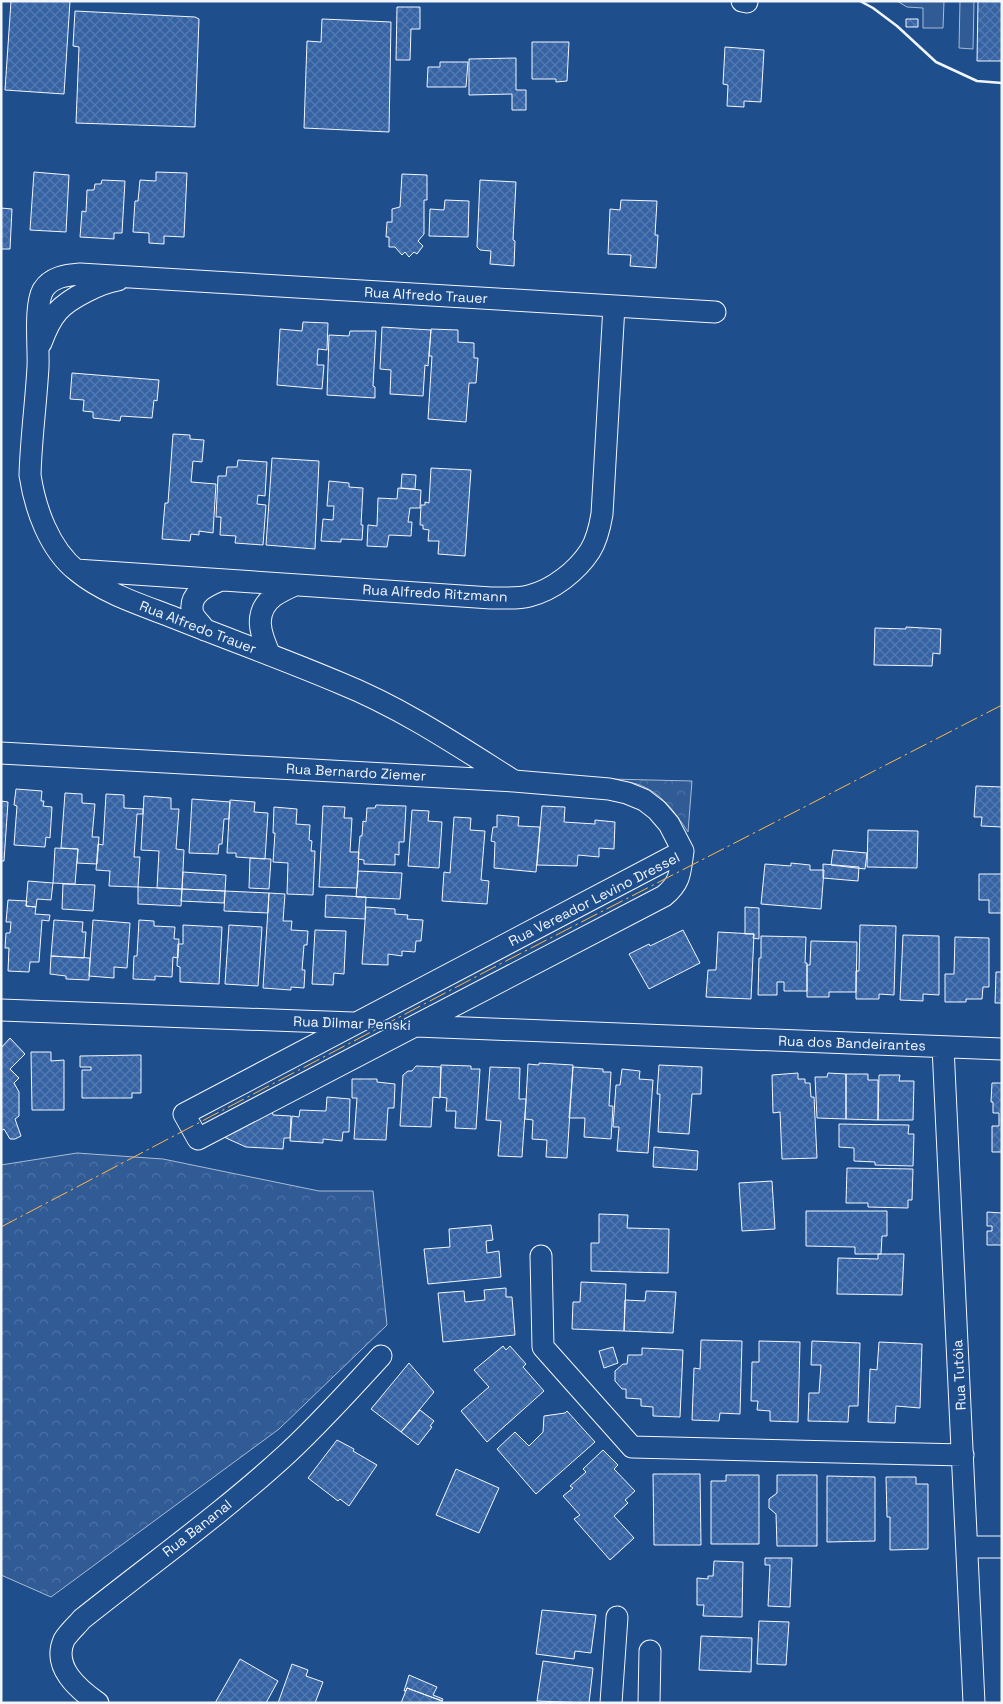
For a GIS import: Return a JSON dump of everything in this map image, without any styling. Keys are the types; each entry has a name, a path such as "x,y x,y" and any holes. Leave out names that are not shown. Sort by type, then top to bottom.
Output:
{"street":[{"path":"742,1 747,2"},
{"name":"Rua Alfredo Trauer","path":"38,366 38,315 43,290 50,282 62,276 80,274 715,312"},
{"name":"Rua Alfredo Trauer","path":"137,278 113,281 98,286 71,301 58,311 48,325 42,342 30,454 30,475 38,509 51,540 75,570 113,593 384,702 429,727 514,781"},
{"path":"50,282 56,287 59,297 58,311"},
{"name":"Rua Alfredo Ritzmann","path":"75,570 512,598 529,596 546,590 578,567 591,549 598,532 602,514 614,306"},
{"path":"206,630 194,614 193,604 196,595 203,588 221,580"},
{"path":"270,655 260,635 260,622 264,607 273,596 295,585"},
{"name":"Rua Bernardo Ziemer","path":"1,753 514,781 591,787 627,793 644,800 657,810 669,824 683,851"},
{"name":"Rua Vereador Levino Dressel","path":"683,851 680,874 673,888 664,896 198,1139 184,1114 355,1024 683,851"},
{"name":"Rua Dilmar Penski","path":"1,1010 703,1037"},
{"name":"Rua dos Bandeirantes","path":"703,1037 1002,1049"},
{"name":"Rua Tutóia","path":"943,1047 974,1703"},
{"path":"541,1256 542,1347 632,1447 963,1455"},
{"name":"Rua Bananal","path":"98,1703 69,1678 60,1657 64,1640 82,1619 252,1484 289,1452 336,1407 380,1356"},
{"path":"967,1547 1002,1547"},
{"path":"611,1703 617,1617"},
{"path":"649,1703 650,1651"}],"green space":[{"path":"610,779 692,781 688,832 667,804 653,792 637,784"},
{"path":"77,1153 163,1159 319,1191 373,1191 387,1325 279,1429 51,1597 1,1575 1,1165"}],"shaded area":[{"path":"897,1 944,1 943,28 923,28 923,8 907,7"},
{"path":"960,1 974,1 973,49 959,48"}],"building":[{"path":"11,1 70,1 64,94 5,90"},
{"path":"978,1 1002,1 1002,61 977,61"},
{"path":"397,7 420,7 420,29 411,29 410,60 396,60"},
{"path":"75,11 195,17 199,19 195,127 76,123 79,47 73,46"},
{"path":"322,19 391,22 389,132 304,128 307,41 321,42"},
{"path":"906,19 918,19 918,27 906,27"},
{"path":"532,42 569,42 567,81 556,82 556,79 532,79"},
{"path":"725,47 764,50 761,102 744,101 744,107 727,106 728,85 723,84"},
{"path":"516,58 516,90 526,90 526,110 512,110 512,94 469,95 469,59"},
{"path":"440,62 468,62 466,87 427,87 428,67 440,67"},
{"path":"34,172 69,175 66,232 30,230"},
{"path":"156,172 187,173 184,237 164,236 164,244 149,243 149,233 133,232 135,201 138,201 140,180 156,181"},
{"path":"402,174 427,175 427,200 424,200 424,234 418,241 423,246 417,254 414,252 409,257 405,252 402,255 395,247 389,247 389,237 386,237 387,222 392,222 392,209 400,207"},
{"path":"102,180 125,181 122,233 114,233 114,239 80,237 82,211 86,212 87,190 94,190 95,184 101,184"},
{"path":"480,180 516,182 513,240 515,241 514,266 490,264 491,251 480,250 477,247"},
{"path":"445,200 469,201 468,237 429,236 430,209 444,210"},
{"path":"621,200 657,201 655,235 658,235 656,268 630,266 631,255 608,254 610,209 620,210"},
{"path":"1,208 12,209 10,249 1,249"},
{"path":"303,322 328,323 327,350 318,349 317,365 324,365 322,389 277,385 280,329 302,331"},
{"path":"382,327 431,330 428,366 425,365 423,396 390,394 391,370 380,369"},
{"path":"431,329 458,330 458,342 474,343 474,358 478,358 476,383 469,383 466,422 428,419 432,356 429,356"},
{"path":"350,331 376,331 373,386 375,387 375,398 327,395 329,335 349,336"},
{"path":"72,373 159,380 157,401 154,400 152,418 121,416 120,421 93,418 93,412 83,411 84,400 70,399"},
{"path":"173,434 190,435 190,439 204,440 202,462 193,461 191,482 216,484 213,533 199,531 199,535 191,534 190,541 162,539 165,503 168,503"},
{"path":"272,458 319,461 315,549 266,545"},
{"path":"238,460 267,462 265,496 258,495 257,504 266,505 263,545 235,543 236,536 220,535 221,517 216,517 218,476 226,476 227,467 237,467"},
{"path":"431,468 471,470 465,556 438,554 439,541 428,541 429,530 423,529 423,525 420,525 421,505 425,505 425,502 429,503"},
{"path":"402,474 416,475 415,489 401,488"},
{"path":"329,481 349,483 349,487 363,488 362,540 341,539 341,542 321,541 323,519 333,520 334,506 327,506"},
{"path":"398,488 421,490 420,508 410,508 408,522 412,522 411,536 389,535 387,547 367,546 368,525 377,526 378,498 397,499"},
{"path":"906,627 941,629 940,654 933,653 932,666 874,665 875,628 906,629"},
{"path":"976,786 1002,787 1002,827 981,826 982,817 974,817"},
{"path":"16,789 42,791 41,801 44,801 43,806 52,807 50,838 46,837 45,847 14,845 17,806 14,805"},
{"path":"65,793 82,794 82,803 95,804 92,837 99,837 97,864 77,863 78,849 61,848"},
{"path":"106,794 124,795 124,808 143,809 143,814 137,814 134,857 140,857 138,887 109,886 110,871 96,870 98,844 103,845"},
{"path":"144,796 171,798 171,809 179,809 176,849 184,850 182,889 157,888 159,851 141,850"},
{"path":"192,799 230,802 229,819 224,819 222,844 219,844 218,854 189,853"},
{"path":"230,800 255,802 254,812 268,813 265,859 236,857 236,853 227,853"},
{"path":"1,801 8,802 4,861 1,861"},
{"path":"376,805 406,806 404,842 399,842 399,855 395,854 395,865 364,864 364,860 358,859 360,836 362,836 363,821 366,822 367,808 375,808"},
{"path":"323,806 345,807 344,818 352,818 350,852 359,852 357,888 319,887"},
{"path":"542,806 565,807 564,822 595,824 595,820 615,822 614,849 599,848 599,857 578,855 577,866 537,865"},
{"path":"274,807 297,809 296,824 310,825 309,840 312,841 311,851 315,851 313,895 287,894 288,863 273,862"},
{"path":"412,810 429,811 428,821 442,822 439,868 408,866"},
{"path":"497,815 519,817 518,826 540,827 536,872 494,868 495,842 491,841 493,827 497,827"},
{"path":"454,817 471,818 470,830 485,831 481,880 489,881 487,904 442,901 444,872 450,873"},
{"path":"868,830 918,831 917,868 867,867"},
{"path":"55,848 78,849 75,884 53,883"},
{"path":"833,850 867,853 865,869 831,865"},
{"path":"250,858 271,859 269,889 249,888"},
{"path":"791,863 810,865 810,870 824,870 821,909 761,904 765,864 791,866"},
{"path":"823,864 859,867 858,881 823,878"},
{"path":"358,871 402,873 400,899 356,897"},
{"path":"183,872 226,875 225,891 182,889"},
{"path":"979,874 1002,874 1002,913 989,913 989,900 979,900"},
{"path":"28,881 53,883 51,900 37,899 36,907 26,906"},
{"path":"63,884 95,885 93,911 62,909"},
{"path":"138,887 182,889 181,906 138,904"},
{"path":"182,889 225,891 224,903 181,901"},
{"path":"225,891 269,893 268,913 224,911"},
{"path":"269,893 285,894 283,921 292,921 291,930 308,931 307,945 304,945 302,970 305,970 304,988 291,987 291,990 263,988"},
{"path":"326,895 366,897 365,919 325,917"},
{"path":"8,900 27,901 26,906 36,907 35,914 50,915 49,921 42,920 39,962 30,962 29,972 8,971 9,948 5,948 6,933 10,933 11,922 6,922"},
{"path":"366,907 395,909 395,914 408,915 407,919 423,920 421,941 416,941 415,952 402,951 402,956 388,954 388,965 362,964"},
{"path":"745,907 759,908 759,939 753,938 754,934 745,934"},
{"path":"54,920 83,922 82,932 86,932 84,958 51,956"},
{"path":"93,920 130,923 127,968 114,967 114,978 89,976"},
{"path":"139,920 154,921 154,926 175,927 174,939 179,939 178,958 173,957 172,977 155,976 155,980 133,979 134,956 137,956"},
{"path":"183,925 222,927 219,984 180,982 180,967 177,966 178,944 183,944"},
{"path":"229,925 262,927 258,986 225,984"},
{"path":"860,925 896,926 894,995 879,994 879,999 856,999 856,971 859,971"},
{"path":"315,930 346,931 344,974 334,973 333,985 312,984"},
{"path":"683,930 700,963 649,989 629,954"},
{"path":"718,932 754,934 751,999 706,997 708,970 716,970"},
{"path":"903,935 939,936 939,995 923,994 923,1001 900,1000"},
{"path":"761,936 806,937 807,991 784,991 784,982 777,982 777,995 758,995"},
{"path":"955,937 989,938 989,987 983,987 982,999 966,999 966,1002 945,1002 945,974 954,974"},
{"path":"811,941 857,942 856,992 829,992 829,997 807,997 807,965 810,965"},
{"path":"51,956 90,958 89,980 66,979 66,976 50,974"},
{"path":"996,972 1002,972 1002,1003 995,1003"},
{"path":"10,1038 25,1054 10,1069 19,1078 14,1083 19,1092 19,1116 15,1119 21,1136 15,1139 10,1139 4,1129 1,1131 1,1048"},
{"path":"31,1052 51,1052 51,1061 64,1060 64,1110 32,1110"},
{"path":"141,1055 141,1093 132,1093 132,1098 82,1098 82,1070 91,1070 91,1067 80,1067 80,1056"},
{"path":"539,1063 573,1065 567,1158 546,1157 547,1140 532,1139 533,1120 525,1119 528,1064 539,1065"},
{"path":"441,1065 471,1066 471,1069 480,1069 476,1129 455,1128 456,1111 446,1111 447,1098 440,1097"},
{"path":"659,1065 702,1067 701,1094 692,1094 689,1134 658,1132 660,1094 657,1094"},
{"path":"416,1066 441,1067 440,1098 433,1097 431,1127 400,1126 403,1075 408,1071 412,1071"},
{"path":"490,1067 520,1068 519,1099 526,1099 522,1157 498,1156 501,1121 486,1120"},
{"path":"573,1067 603,1069 603,1072 611,1072 609,1106 613,1106 611,1139 584,1137 585,1118 569,1118"},
{"path":"622,1069 640,1071 639,1079 653,1080 648,1153 617,1151 619,1127 613,1127 616,1085 620,1085"},
{"path":"798,1073 798,1079 805,1079 805,1083 810,1083 811,1097 814,1097 817,1158 782,1159 780,1112 773,1113 772,1075"},
{"path":"828,1073 846,1074 846,1119 817,1118 815,1077 827,1077"},
{"path":"846,1074 868,1074 868,1080 878,1080 878,1120 846,1119"},
{"path":"879,1075 900,1075 899,1081 914,1081 913,1120 878,1120"},
{"path":"352,1079 377,1079 377,1082 395,1084 394,1108 388,1108 386,1140 354,1139 357,1098 352,1098"},
{"path":"992,1083 1002,1083 1002,1152 992,1152 992,1126 999,1126 999,1113 993,1113 993,1102 991,1102"},
{"path":"327,1097 350,1099 349,1132 343,1132 342,1141 323,1139 323,1143 290,1141 292,1116 299,1117 300,1110 326,1111"},
{"path":"272,1110 273,1115 291,1116 290,1138 284,1138 283,1149 246,1147 223,1135"},
{"path":"839,1124 909,1125 908,1134 914,1134 913,1166 875,1165 875,1162 854,1161 854,1148 839,1147"},
{"path":"654,1147 698,1151 697,1170 653,1167"},
{"path":"847,1168 913,1169 912,1200 908,1200 908,1208 868,1207 868,1203 846,1203"},
{"path":"772,1181 775,1229 742,1231 739,1183"},
{"path":"806,1211 887,1211 887,1236 882,1236 881,1254 855,1254 855,1247 806,1246"},
{"path":"987,1212 1002,1213 1002,1245 987,1245 987,1231 992,1231 992,1226 987,1226"},
{"path":"599,1214 628,1215 627,1228 669,1229 668,1273 591,1271 591,1243 599,1243"},
{"path":"491,1225 493,1240 486,1241 487,1253 499,1251 501,1277 428,1284 424,1249 450,1247 449,1229"},
{"path":"878,1254 904,1254 902,1295 837,1294 838,1258 878,1259"},
{"path":"581,1282 626,1284 624,1331 572,1329 573,1302 580,1302"},
{"path":"506,1288 506,1297 512,1297 515,1335 443,1342 438,1293 464,1291 465,1302 485,1300 484,1290"},
{"path":"646,1291 676,1292 673,1333 624,1331 625,1300 645,1301"},
{"path":"701,1340 742,1341 740,1414 720,1413 719,1421 692,1420 694,1368 700,1369"},
{"path":"759,1341 800,1342 798,1422 770,1421 770,1411 757,1410 758,1401 751,1401 752,1362 759,1362"},
{"path":"812,1341 860,1343 858,1406 849,1406 848,1422 808,1421 809,1393 819,1393 821,1365 811,1365"},
{"path":"879,1342 922,1344 920,1408 896,1406 895,1423 868,1422 870,1369 877,1370"},
{"path":"503,1346 506,1350 510,1346 526,1364 523,1367 544,1391 487,1442 461,1411 489,1387 474,1370"},
{"path":"613,1347 618,1363 604,1368 599,1351"},
{"path":"642,1348 683,1350 680,1417 653,1416 653,1407 641,1406 641,1399 626,1398 626,1389 622,1389 615,1381 615,1371 623,1364 627,1364 628,1355 642,1355"},
{"path":"409,1363 434,1392 401,1432 371,1409"},
{"path":"420,1410 434,1421 430,1426 432,1427 418,1445 401,1432"},
{"path":"567,1411 595,1442 536,1494 497,1449 515,1432 529,1446 543,1432 544,1416 565,1413"},
{"path":"337,1440 377,1465 349,1506 340,1499 338,1501 308,1478"},
{"path":"603,1450 618,1465 614,1469 635,1491 625,1500 628,1503 614,1516 634,1538 610,1560 574,1519 580,1515 563,1496 573,1488 570,1486 586,1472 583,1469"},
{"path":"456,1469 499,1488 479,1533 436,1515"},
{"path":"653,1474 700,1474 701,1545 654,1545"},
{"path":"726,1475 759,1475 759,1544 711,1544 711,1481 726,1481"},
{"path":"777,1475 817,1475 817,1546 777,1546 776,1514 769,1508 769,1499 777,1493"},
{"path":"827,1476 875,1477 875,1541 827,1542"},
{"path":"886,1477 916,1477 916,1484 928,1484 928,1549 890,1550 890,1517 887,1517"},
{"path":"765,1558 792,1558 790,1607 768,1606 770,1565 765,1565"},
{"path":"714,1561 743,1562 742,1617 703,1616 704,1605 697,1605 697,1578 708,1579 708,1576 713,1576"},
{"path":"542,1610 596,1615 591,1653 575,1651 574,1659 536,1654"},
{"path":"759,1621 789,1622 786,1665 757,1664"},
{"path":"701,1636 752,1638 751,1672 699,1670"},
{"path":"240,1659 278,1681 266,1703 215,1703"},
{"path":"543,1661 593,1668 589,1703 537,1701"},
{"path":"292,1664 308,1670 306,1676 323,1682 315,1703 278,1703"},
{"path":"409,1675 437,1687 433,1695 443,1699 442,1701 407,1688 404,1691"},
{"path":"407,1688 442,1701 443,1703 401,1703"}],"wall":[{"path":"860,1 897,26 936,62 977,81 1002,83"}],"power":[{"path":"1,1227 502,963 1002,705"}]}
